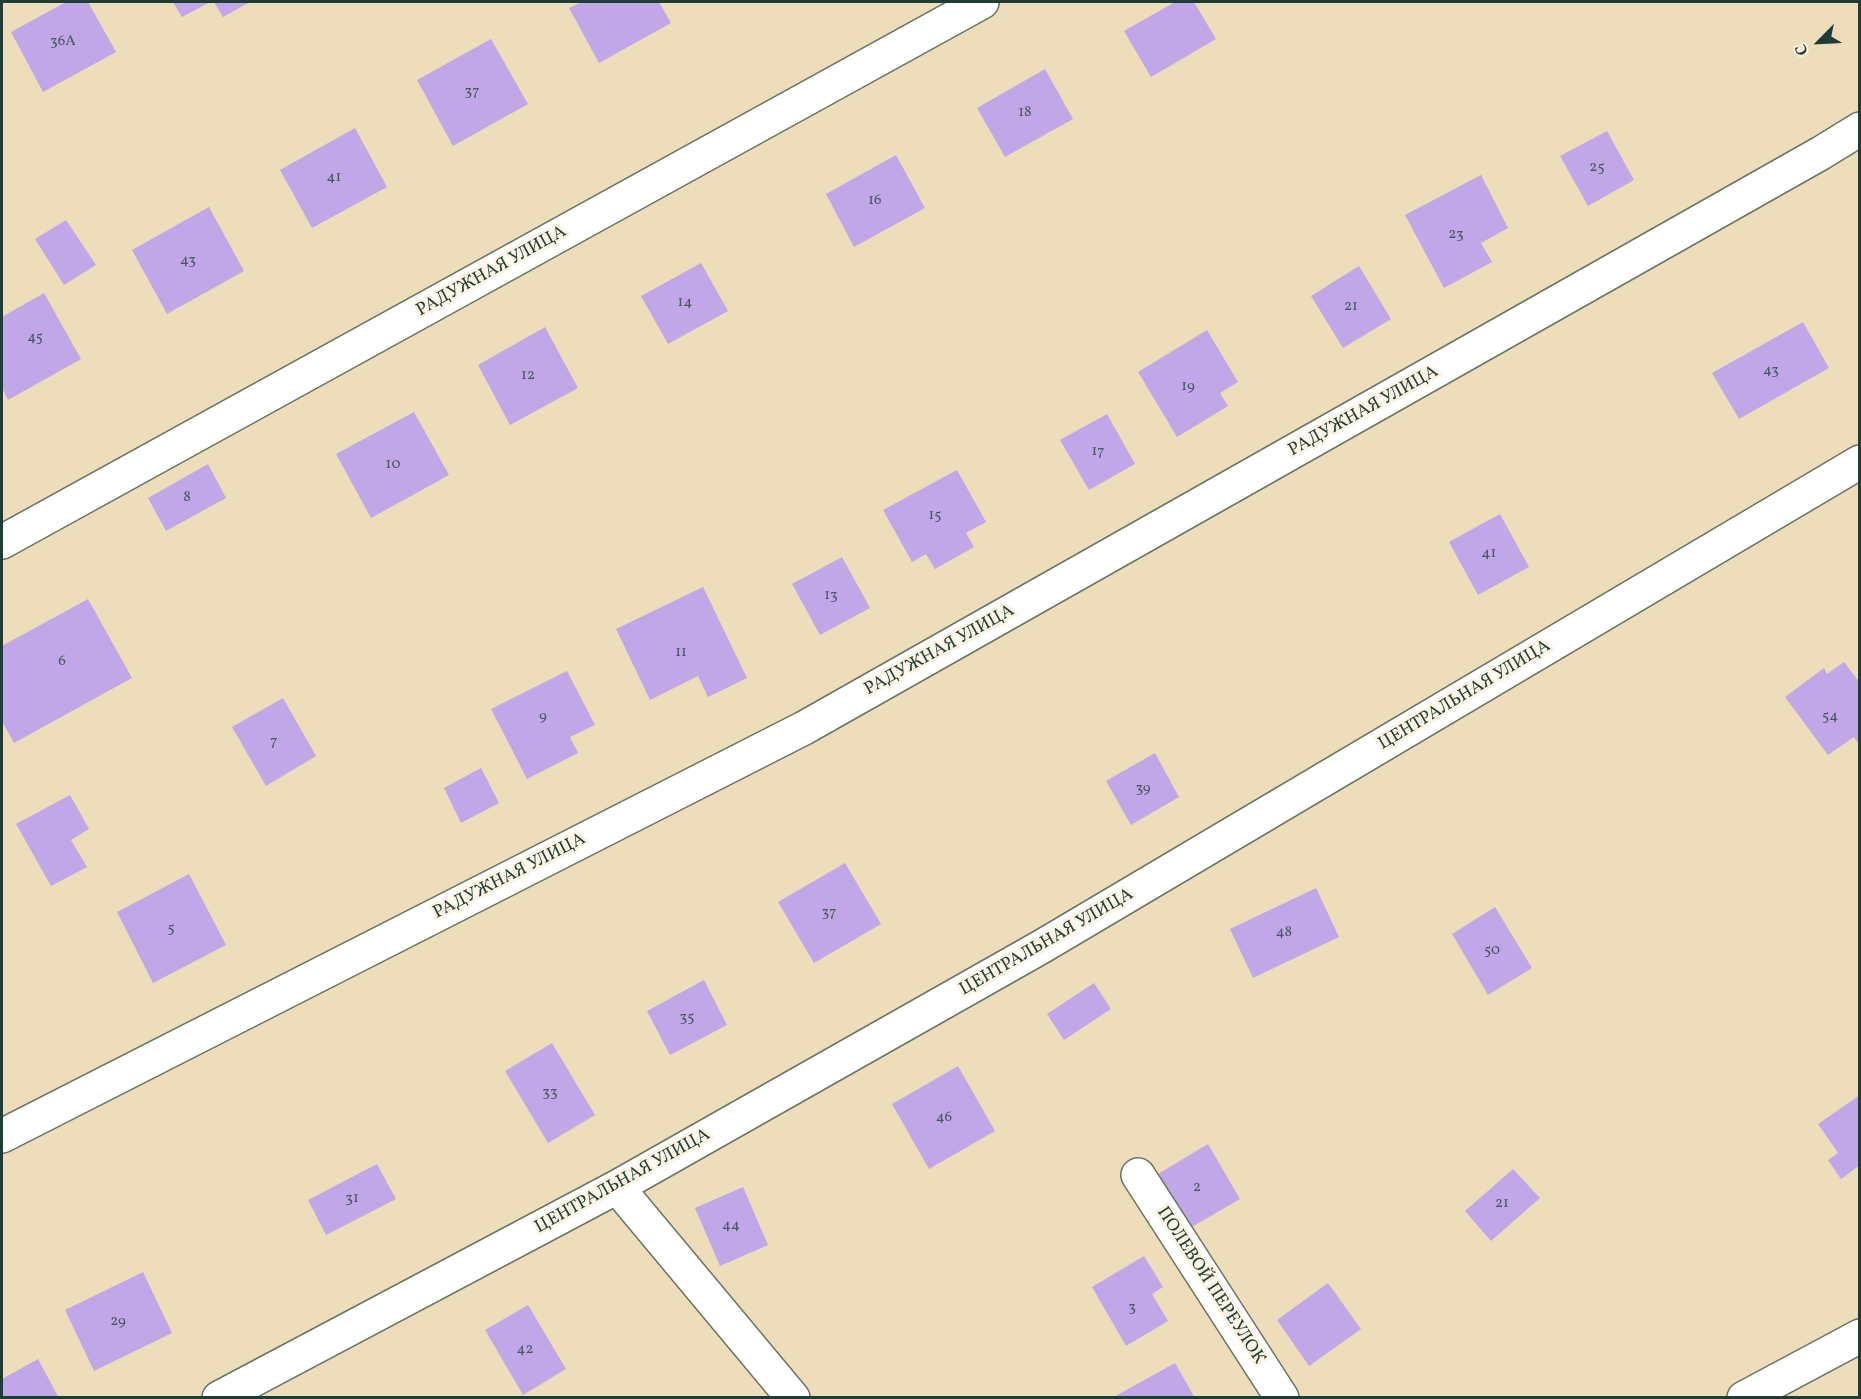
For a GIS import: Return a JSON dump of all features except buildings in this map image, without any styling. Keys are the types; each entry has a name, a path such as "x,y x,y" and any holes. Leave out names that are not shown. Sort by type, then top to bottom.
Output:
{"street":[{"name":"РАДУЖНАЯ УЛИЦА","path":"2,542 982,2"},
{"name":"РАДУЖНАЯ УЛИЦА","path":"2,1136 804,728 1860,129"},
{"name":"ЦЕНТРАЛЬНАЯ УЛИЦА","path":"219,1398 617,1187 1041,947 1860,462"},
{"name":"ПОЛЕВОЙ ПЕРЕУЛОК","path":"1138,1174 1282,1398"},
{"path":"617,1187 793,1398"},
{"path":"1744,1398 1860,1336"}]}
